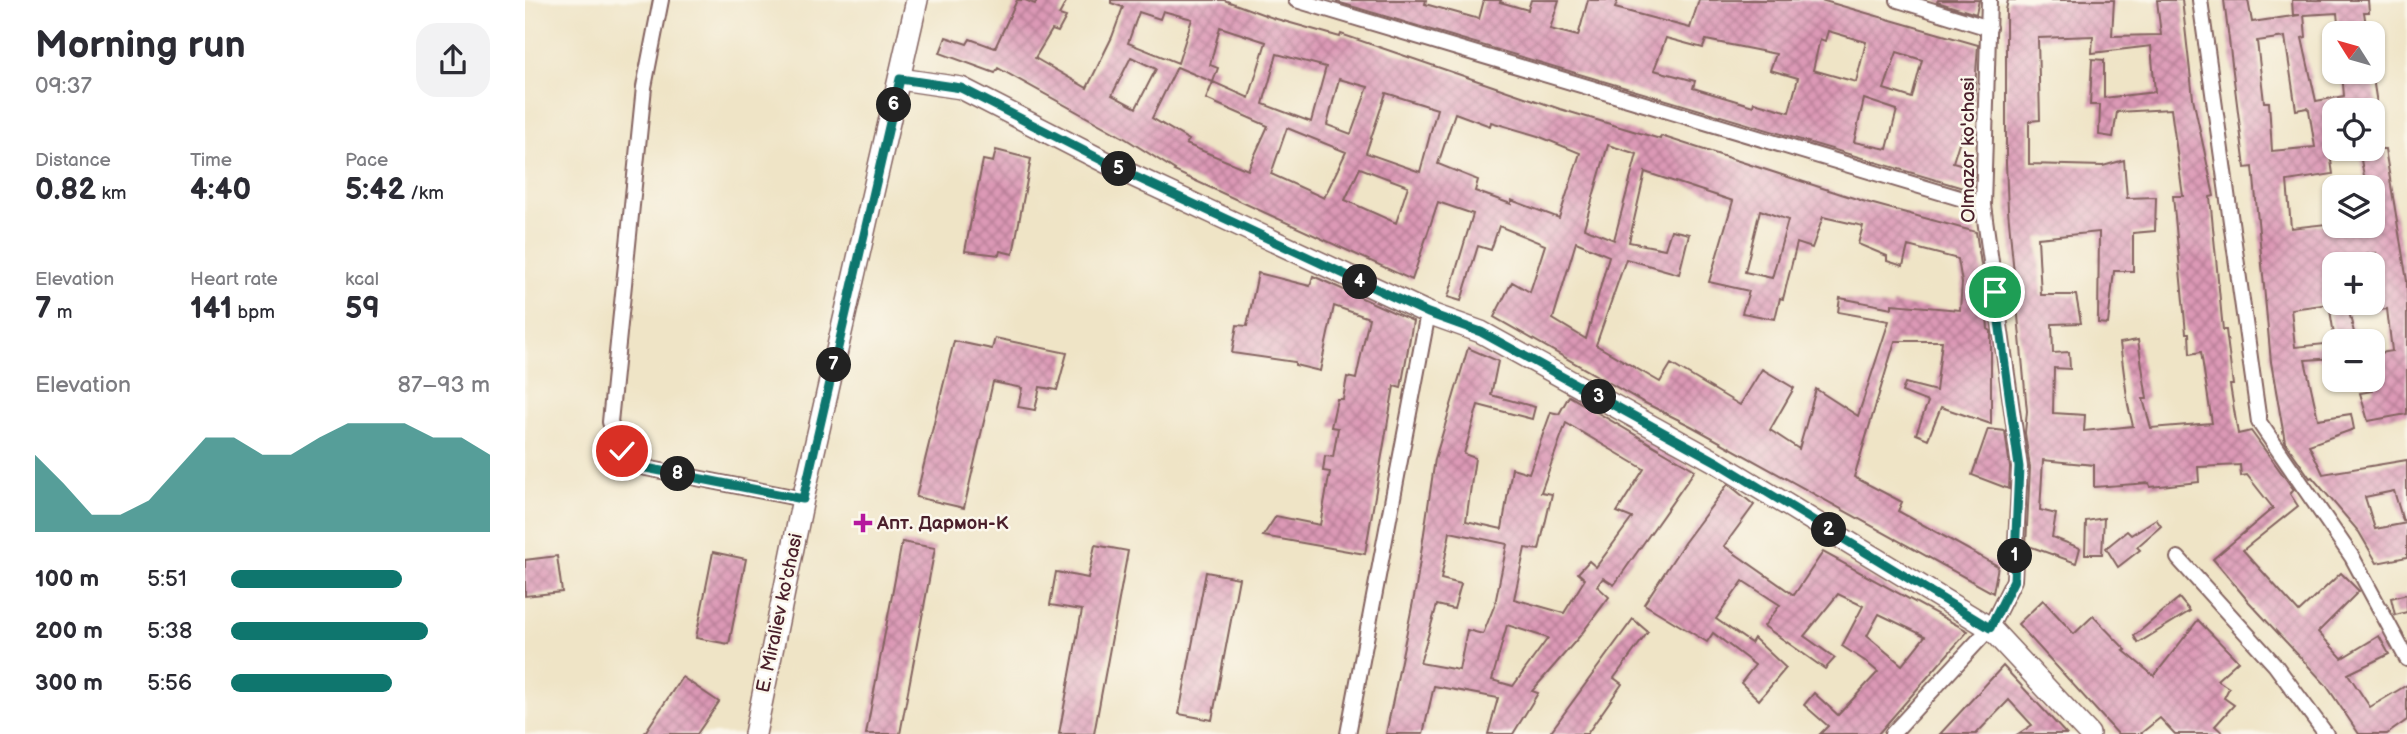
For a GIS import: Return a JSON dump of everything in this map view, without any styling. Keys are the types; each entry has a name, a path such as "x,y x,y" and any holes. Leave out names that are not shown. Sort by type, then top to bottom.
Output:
{"street":[{"path":"661,0 643,87 610,422 622,451 636,466 803,499"},
{"name":"E. Miraliev ko'chasi","path":"755,734 803,499 917,0"},
{"path":"1296,0 1983,205"},
{"path":"1898,0 1989,28"},
{"name":"Olmazor ko'chasi","path":"1892,734 1990,628 2014,580 2019,467 1983,205 1989,0"},
{"path":"2200,0 2259,422 2352,557 2407,659"},
{"path":"900,79 961,88 1125,172 1428,313 1481,332 1719,463 1990,628 2089,734"},
{"path":"1348,734 1428,313"},
{"path":"2178,558 2275,665 2326,734"}],"building":[{"path":"1017,0 1035,4 1037,0 1067,0 1059,15 1066,17 1058,32 1052,30 1035,58 1087,88 1112,37 1123,7 1111,3 1111,0 1224,0 1273,18 1340,37 1341,34 1560,109 1660,139 1661,136 1866,202 1976,232 1988,329 1991,331 1991,424 1941,407 1928,439 1916,434 1928,402 1902,392 1905,383 1936,391 1942,341 1895,341 1854,477 1902,502 1898,511 1998,566 1993,593 1643,402 1494,317 1512,282 1530,292 1545,245 1499,226 1491,250 1478,246 1461,301 1448,297 1473,214 1438,202 1412,280 1174,171 1126,139 998,68 995,73 940,53 946,37 967,44 970,39 995,48","holes":["1163,11 1192,19 1178,63 1128,43 1139,12 1160,19","1220,27 1266,42 1249,98 1213,82 1218,68 1210,65","1277,54 1326,67 1311,122 1263,104","1131,57 1156,69 1136,108 1112,95","1177,67 1213,82 1206,99 1268,126 1248,170 1186,144 1189,140 1152,118","1339,79 1368,87 1351,134 1327,125","1386,93 1437,109 1420,172 1366,153","1455,113 1490,126 1491,122 1538,136 1580,153 1559,218 1511,200 1511,204 1475,191 1478,180 1438,164","1287,128 1346,152 1324,198 1271,174","1608,145 1637,154 1614,240 1584,228","1360,168 1408,186 1396,223 1345,200","1645,172 1733,201 1709,282 1749,291 1742,313 1775,319 1780,298 1783,299 1797,243 1812,248 1823,217 1863,226 1858,244 1887,256 1887,261 1903,266 1908,246 1958,259 1962,283 1960,310 1892,304 1892,308 1840,298 1838,312 1889,321 1858,416 1816,389 1799,449 1770,430 1794,388 1762,369 1740,405 1671,364 1660,382 1596,345 1626,259 1679,274 1689,234 1671,230 1665,249 1629,242","1760,210 1788,220 1772,278 1745,272","1576,242 1609,256 1586,339 1553,319"]},
{"path":"1426,0 1425,4 1479,19 1484,0 1501,0 1500,2 1528,10 1531,0 1559,0 1550,29 1578,36 1588,0 1618,0 1615,8 1690,28 1699,0 1821,0 1978,45 1973,116 1969,115 1966,132 1963,130 1953,162 1974,168 1973,191 1337,2","holes":["1828,31 1866,42 1856,82 1813,70 1820,39 1825,41","1666,38 1703,48 1706,40 1776,54 1770,70 1798,78 1789,112 1754,102 1753,106 1693,88 1695,81 1654,70","1897,52 1922,60 1912,98 1884,89","1864,99 1897,110 1887,149 1854,142"]},
{"path":"1979,0 1976,14 1937,2"},
{"path":"2008,0 2114,0 2112,36 2161,35 2157,0 2182,0 2193,98 2214,196 2210,197 2223,330 2226,330 2233,385 2230,385 2238,434 2251,431 2294,490 2290,494 2298,506 2243,550 2299,612 2341,573 2359,591 2318,632 2342,658 2379,636 2389,654 2348,674 2370,707 2407,685 2407,720 2387,734 2359,734 2326,685 2213,559 2273,508 2247,475 2241,476 2240,465 2198,467 2199,482 2150,487 2149,483 2094,487 2094,465 2043,460 2040,510 2056,514 2052,537 2080,548 2076,563 2026,545 2030,468 2008,210","holes":["2093,36 2092,53 2151,46 2155,92 2104,98 2104,60 2092,59 2090,105 2100,105 2099,135 2113,137 2117,112 2171,109 2183,196 2173,196 2186,333 2189,333 2190,354 2201,352 2212,423 2151,428 2143,399 2147,399 2138,340 2120,343 2133,426 2084,431 2085,415 2053,413 2054,368 2070,369 2069,352 2053,353 2052,324 2081,323 2076,295 2041,295 2038,238 2099,232 2098,323 2108,324 2114,271 2133,271 2133,233 2155,231 2156,197 2127,198 2124,160 2103,166 2029,164 2029,121 2040,120 2038,38"]},
{"path":"2224,0 2248,0 2252,22 2300,15 2293,15 2292,0 2368,0 2369,12 2364,12 2365,21 2338,21 2337,13 2304,15 2306,37 2302,38 2316,101 2322,100 2322,161 2331,161 2333,174 2287,181 2291,228 2322,224 2322,238 2385,238 2385,175 2364,175 2361,161 2385,161 2385,149 2407,281 2407,414 2368,421 2360,393 2385,392 2385,352 2392,351 2385,309 2385,252 2322,252 2322,305 2291,309 2295,347 2322,344 2322,359 2305,360 2318,419 2351,414 2354,429 2309,445 2323,474 2407,460 2407,521 2403,521 2394,491 2365,497 2375,529 2407,523 2407,557 2377,563 2359,532 2312,477 2310,478 2285,442 2271,362 2253,167 2245,168","holes":["2285,37 2296,110 2307,108 2315,147 2272,151 2269,102 2264,102 2257,41"]},
{"path":"2343,84 2374,84 2376,98 2333,98 2344,96"},
{"path":"996,150 1031,159 1013,254 1000,251 999,255 965,251 983,160 993,162"},
{"path":"1258,273 1310,286 1313,276 1413,321 1401,388 1394,386 1365,554 1263,536 1276,516 1320,525 1330,472 1323,471 1325,456 1333,457 1338,428 1331,427 1337,399 1343,399 1347,377 1356,379 1369,318 1334,306 1320,371 1295,365 1295,362 1232,353 1237,325 1247,326"},
{"path":"2331,315 2350,315 2353,329 2333,329"},
{"path":"995,338 1067,353 1057,390 1040,387 1035,410 1018,407 1022,388 993,382 964,508 916,497 954,341 992,349"},
{"path":"1468,348 1498,361 1491,395 1535,407 1532,419 1478,405 1464,454 1475,458 1466,521 1502,529 1512,468 1529,473 1551,412 1559,414 1569,396 1695,470 1614,585 1603,578 1597,586 1609,597 1579,637 1532,691 1538,693 1513,734 1488,734 1498,698 1434,686 1423,734 1386,734 1416,587 1435,459","holes":["1566,423 1644,469 1617,512 1632,518 1596,567 1589,561 1578,573 1585,579 1564,613 1514,599 1525,548 1539,550 1552,494 1541,492","1450,532 1507,544 1495,604 1483,634 1467,630 1459,670 1420,663 1437,605 1454,609 1461,584 1441,579","1507,625 1548,638 1513,686 1492,680"]},
{"path":"1988,429 2005,431 2010,467 2009,489 1972,475"},
{"path":"1728,484 1754,505 1724,546 1794,595 1823,552 1968,631 1878,734 1820,734 1828,726 1804,705 1814,693 1838,715 1878,672 1842,646 1863,606 1838,594 1804,636 1835,658 1825,669 1764,626 1780,605 1743,581 1716,619 1751,643 1754,638 1786,668 1759,700 1741,683 1755,665 1713,633 1707,642 1644,604 1684,543","holes":["1879,614 1925,636 1902,665 1867,636"]},
{"path":"2104,518 2102,554 2085,554 2086,521"},
{"path":"2156,519 2161,526 2137,547 2140,550 2118,567 2106,548 2127,531 2131,535"},
{"path":"902,542 935,548 900,734 866,734"},
{"path":"1095,545 1128,551 1094,734 1059,734 1082,610 1050,605 1056,572 1088,578"},
{"path":"713,552 746,559 729,644 696,638"},
{"path":"557,556 562,592 525,596 525,560"},
{"path":"1206,572 1239,578 1212,720 1179,714"},
{"path":"2407,594 2407,612 2395,615 2391,598"},
{"path":"2179,598 2190,611 2138,643 2134,636"},
{"path":"2043,600 2074,634 2093,616 2126,650 2124,651 2154,676 2198,620 2238,661 2217,680 2229,688 2224,698 2234,705 2215,726 2224,734 2175,734 2160,718 2140,734 2118,734 2018,624"},
{"path":"1633,619 1648,632 1614,678 1622,684 1587,734 1549,734"},
{"path":"2003,666 2066,734 2018,734 2032,725 2009,700 1976,734 1940,734"},
{"path":"682,677 719,702 697,734 644,734"}],"place":[{"name":"Апт. Дармон-К","path":"863,523"}],"route":[{"path":"622,451 636,466 803,499 900,79 961,88 1125,172 1428,313 1481,332 1719,463 1990,628 2014,580 2019,467 1995,292"}]}
